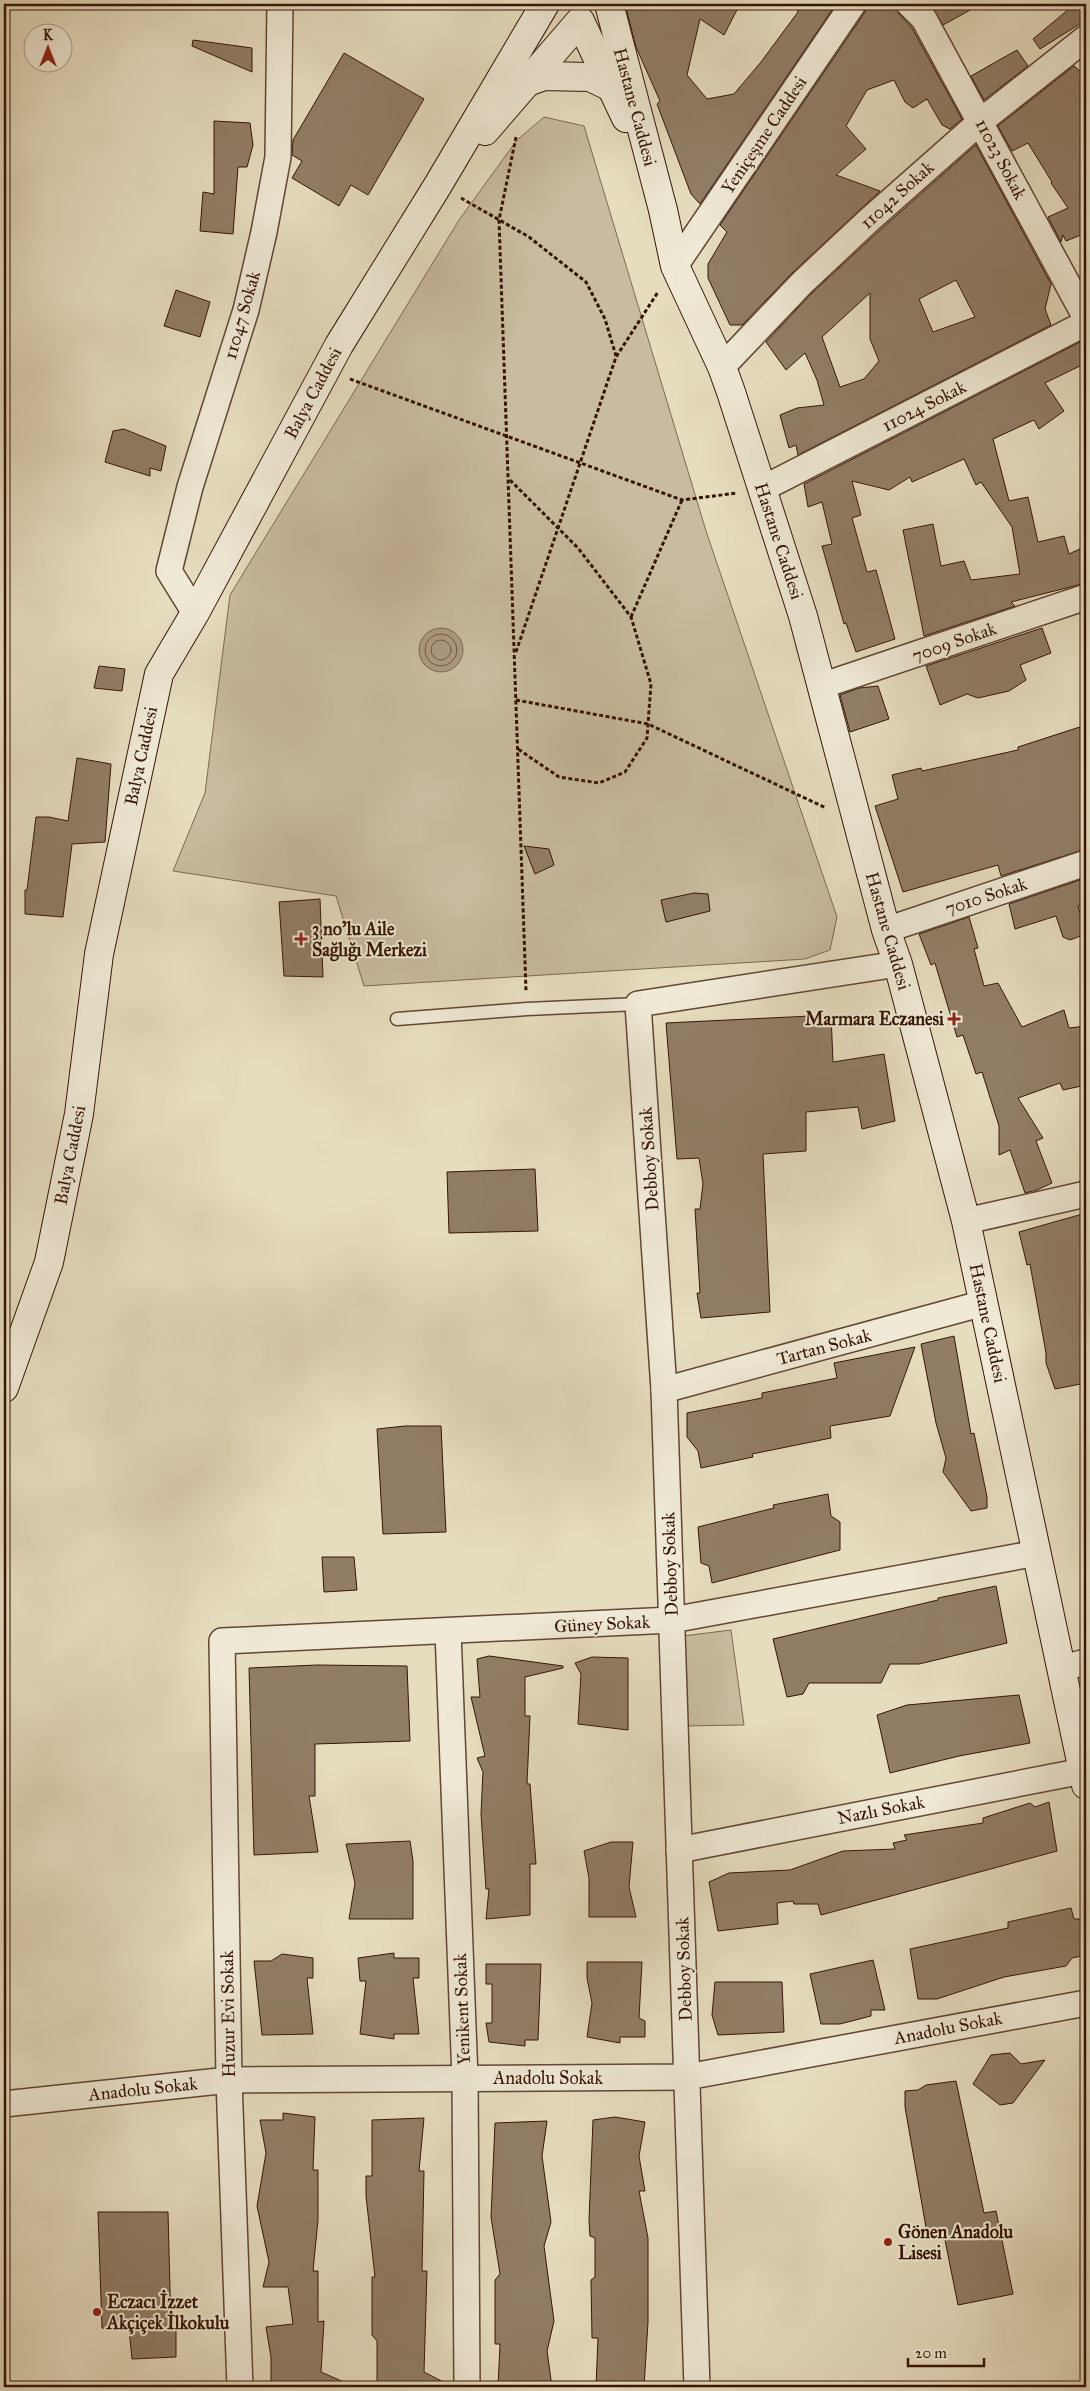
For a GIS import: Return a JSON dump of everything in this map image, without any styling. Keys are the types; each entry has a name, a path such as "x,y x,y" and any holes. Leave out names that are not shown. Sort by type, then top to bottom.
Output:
{"street":[{"name":"11047 Sokak","path":"195,613 169,571 190,487 246,310 264,232 278,157 280,4"},
{"name":"Balya Caddesi","path":"4,1388 10,1355 49,1262 79,1114 99,954 159,674 195,613 325,370 438,185 545,4"},
{"path":"550,4 560,16 569,20 580,21"},
{"name":"Balya Caddesi","path":"438,185 580,21 597,14 607,4"},
{"name":"Hastane Caddesi","path":"607,4 663,210 674,266 722,367 803,616 886,930 898,964 966,1221 1037,1553 1074,1665 1085,1778"},
{"name":"Yeniçeşme Caddesi","path":"674,266 853,4"},
{"name":"11023 Sokak","path":"910,4 924,19 981,121 1086,318"},
{"name":"Hastane Caddesi","path":"580,21 633,132 663,210"},
{"name":"11042 Sokak","path":"722,367 802,283 981,121 1086,38"},
{"path":"527,82 544,76 590,77 611,88"},
{"name":"11024 Sokak","path":"762,489 1086,323"},
{"name":"7009 Sokak","path":"821,686 1086,597"},
{"name":"7010 Sokak","path":"886,930 1086,863"},
{"path":"638,1004 898,964"},
{"name":"Debboy Sokak","path":"638,1004 664,1390 697,2387"},
{"path":"966,1221 1086,1194"},
{"name":"Tartan Sokak","path":"664,1390 984,1303"},
{"name":"Güney Sokak","path":"222,1641 672,1620 1037,1553"},
{"name":"Yenikent Sokak","path":"448,1631 465,2079 467,2387"},
{"name":"Huzur Evi Sokak","path":"222,1641 229,2080 240,2387"},
{"name":"Nazlı Sokak","path":"679,1850 1085,1778"},
{"name":"Anadolu Sokak","path":"4,2104 229,2080 687,2077 1086,2003"}],"lane":[{"path":"397,1019 527,1009 638,1004"}],"path":[{"path":"518,128 499,220 527,1009"},
{"path":"438,185 529,237 586,282 605,319 616,357"},
{"path":"514,655 616,357 674,266"},
{"path":"325,370 682,500 762,489"},
{"path":"509,480 578,548 632,617 651,684 647,738 625,772 599,783 559,777 517,749"},
{"path":"632,617 682,500"},
{"path":"516,700 648,724 858,823"}],"shaded area":[{"path":"544,117 584,126 706,531 837,917 830,950 805,959 364,986 336,896 173,871 205,793 230,595 459,220 517,140"},
{"path":"731,1630 744,1725 682,1726 683,1636"}],"water":[{"path":"441,628 453,632 459,638 463,650 459,662 453,668 441,672 429,668 423,662 419,650 423,638 429,632"}],"building":[{"path":"625,4 740,4 724,35 700,19 687,75 707,99 734,94 761,62 798,12 796,4 836,4 700,204 691,194 657,104 660,101 636,47"},
{"path":"867,4 895,4 899,14 912,28 962,119 950,129 942,125 927,99 913,108 905,102 894,80 867,90 846,126 866,149 836,175 880,191 792,273 742,325 730,325 708,278 708,264 727,232 720,225 865,12"},
{"path":"929,4 981,4 943,25"},
{"path":"1075,4 1086,4 1086,20 1040,49 1033,39"},
{"path":"193,40 252,48 252,72 192,46"},
{"path":"1017,50 1028,66 984,100 971,76"},
{"path":"344,53 424,99 368,195 351,185 339,206 292,178 302,161 292,155 293,140"},
{"path":"1074,66 1086,76 1086,233 1066,241 1063,235 1061,242 1048,217 1068,208 1028,143 1012,151 998,126"},
{"path":"214,121 250,123 253,145 247,167 238,167 233,234 200,231 203,192 214,194"},
{"path":"976,145 1051,284 1045,309 1051,325 798,455 796,445 789,448 780,415 797,408 824,405 817,380 805,353 786,370 766,342 812,293","holes":["956,280 975,317 933,332 919,299","870,293 870,339 879,361 864,379 840,387 822,337"]},
{"path":"176,290 210,302 200,337 164,326"},
{"path":"1086,339 1086,363 1045,383 1064,411 1039,429 1034,420 993,439 1009,501 1028,497 1038,542 1064,536 1069,554 1086,546 1086,583 1011,602 1015,606 924,636 903,530 933,524 941,566 964,561 971,580 1020,574 1012,527 981,482 976,485 964,459 912,482 910,477 889,490 852,481 861,515 852,518 867,572 876,570 895,639 856,652 846,623 844,624 822,546 832,544 822,502 808,507 804,484"},
{"path":"124,429 166,446 161,471 150,468 150,476 105,462 113,431"},
{"path":"1042,628 1051,653 1020,665 1026,680 1009,691 978,698 967,694 940,705 926,666"},
{"path":"99,666 125,669 122,691 94,688"},
{"path":"878,686 889,719 850,732 840,695 859,688"},
{"path":"1086,725 1086,849 1001,876 998,865 903,892 875,806 898,799 892,775 921,768 922,771 1018,750 1018,747"},
{"path":"77,758 111,764 105,842 72,844 63,917 25,914 25,890 27,890 36,817 49,817 68,821"},
{"path":"524,846 549,849 554,865 535,874"},
{"path":"1086,878 1086,905 1078,906 1086,934 1070,940 1063,937 1056,916 1015,929 1009,904"},
{"path":"694,893 708,894 710,911 666,922 661,900"},
{"name":"3 no'lu Aile Sağlığı Merkezi","path":"320,899 323,977 284,976 279,902"},
{"path":"969,917 978,948 974,949 984,986 998,983 1022,1027 1064,1010 1069,1028 1086,1026 1086,1085 1063,1090 1060,1083 1018,1098 1043,1138 1036,1141 1052,1183 1025,1193 1010,1150 999,1155 999,1126 982,1072 976,1074 963,1035 957,1037 935,963 931,965 919,934"},
{"path":"831,1015 833,1062 884,1054 895,1121 862,1129 858,1107 806,1112 806,1151 763,1154 770,1312 701,1318 697,1293 700,1293 695,1209 700,1209 703,1184 699,1158 677,1159 666,1023"},
{"path":"535,1169 538,1231 449,1233 447,1172"},
{"path":"1086,1213 1086,1383 1055,1389 1046,1363 1046,1353 1030,1264 1027,1265 1019,1232"},
{"path":"954,1336 971,1434 974,1433 987,1497 987,1508 971,1511 943,1472 946,1458 936,1423 921,1344"},
{"path":"915,1347 890,1416 830,1426 831,1438 752,1454 753,1457 701,1468 698,1451 687,1437 687,1413 762,1398 762,1393 837,1378 834,1363"},
{"path":"405,1426 441,1426 446,1532 383,1534 377,1429"},
{"path":"828,1494 831,1516 840,1522 840,1550 712,1583 709,1566 701,1563 698,1527 774,1508 773,1505"},
{"path":"322,1557 354,1557 357,1590 324,1592"},
{"path":"996,1586 1007,1643 919,1664 890,1664 881,1683 809,1683 803,1694 787,1697 773,1639 938,1600 938,1598"},
{"path":"489,1656 563,1666 563,1668 525,1677 525,1716 530,1716 527,1784 530,1784 536,1864 530,1864 530,1915 486,1919 489,1889 486,1889 481,1814 483,1772 477,1758 485,1756 471,1697 480,1697 477,1659"},
{"path":"592,1657 628,1658 628,1730 578,1724 581,1674 575,1663"},
{"path":"317,1665 407,1666 410,1741 315,1744 315,1796 309,1796 318,1852 254,1855 249,1668"},
{"path":"1019,1695 1030,1743 959,1756 890,1773 877,1715 907,1705"},
{"path":"1049,1802 1057,1851 821,1915 818,1904 794,1904 793,1901 777,1903 778,1924 718,1931 709,1882 729,1873 790,1870 843,1851 895,1849 893,1843 907,1840 904,1835 983,1823 983,1818 1030,1803 1035,1807"},
{"path":"410,1841 413,1861 413,1919 349,1919 355,1883 346,1844"},
{"path":"611,1842 633,1842 629,1887 636,1917 589,1917 589,1878 584,1851"},
{"path":"1071,1908 1074,1919 1080,1919 1086,1955 1072,1958 1066,1966 1004,1977 937,1999 918,1999 910,1949 1008,1928 1008,1922"},
{"path":"394,1953 394,1958 419,1958 419,1978 413,1978 419,2034 394,2034 394,2039 360,2034 366,1981 360,1981 358,1958"},
{"path":"282,1954 313,1958 313,1978 307,1978 313,2034 262,2035 254,1961 271,1961"},
{"path":"873,1960 885,2010 871,2010 871,2016 840,2024 821,2024 810,1974"},
{"path":"587,1962 642,1962 639,2018 645,2021 645,2037 620,2037 620,2043 587,2037 592,2003 587,1978"},
{"path":"486,1964 541,1964 538,2040 525,2040 525,2046 489,2042 486,2023 492,2023 492,1984 486,1984"},
{"path":"715,1982 782,1982 784,2032 718,2035 712,2015"},
{"path":"1010,2053 1021,2064 1045,2060 1013,2103 1000,2105 973,2084 991,2055"},
{"path":"956,2081 984,2213 996,2211 1013,2294 958,2305 943,2230 927,2233 905,2107 905,2091 918,2090 926,2085"},
{"path":"283,2113 315,2117 313,2170 318,2170 318,2220 313,2271 318,2271 318,2322 324,2321 321,2372 355,2387 271,2387 271,2357 266,2327 293,2324 288,2287 263,2287 269,2262 257,2206 266,2153 260,2120 283,2120"},
{"path":"615,2117 645,2122 639,2156 645,2191 639,2191 648,2238 648,2322 644,2387 596,2387 598,2338 592,2338 591,2280 595,2277 595,2238 590,2236 589,2220 593,2120"},
{"path":"424,2118 419,2171 424,2171 422,2271 427,2271 424,2372 453,2387 377,2387 377,2341 372,2335 372,2277 375,2277 366,2196 366,2176 372,2176 372,2120"},
{"path":"547,2121 542,2156 551,2222 544,2246 554,2321 547,2351 552,2387 498,2387 500,2344 495,2344 495,2280 500,2274 491,2217 495,2123"},
{"path":"98,2212 168,2212 171,2328 176,2327 176,2357 132,2359 129,2329 102,2328"}],"place":[{"name":"3 no'lu Aile Sağlığı Merkezi","path":"301,939"},
{"name":"Marmara Eczanesi","path":"954,1019"},
{"name":"Gönen Anadolu Lisesi","path":"888,2242"},
{"name":"Eczacı İzzet Akçiçek İlkokulu","path":"97,2312"}]}
